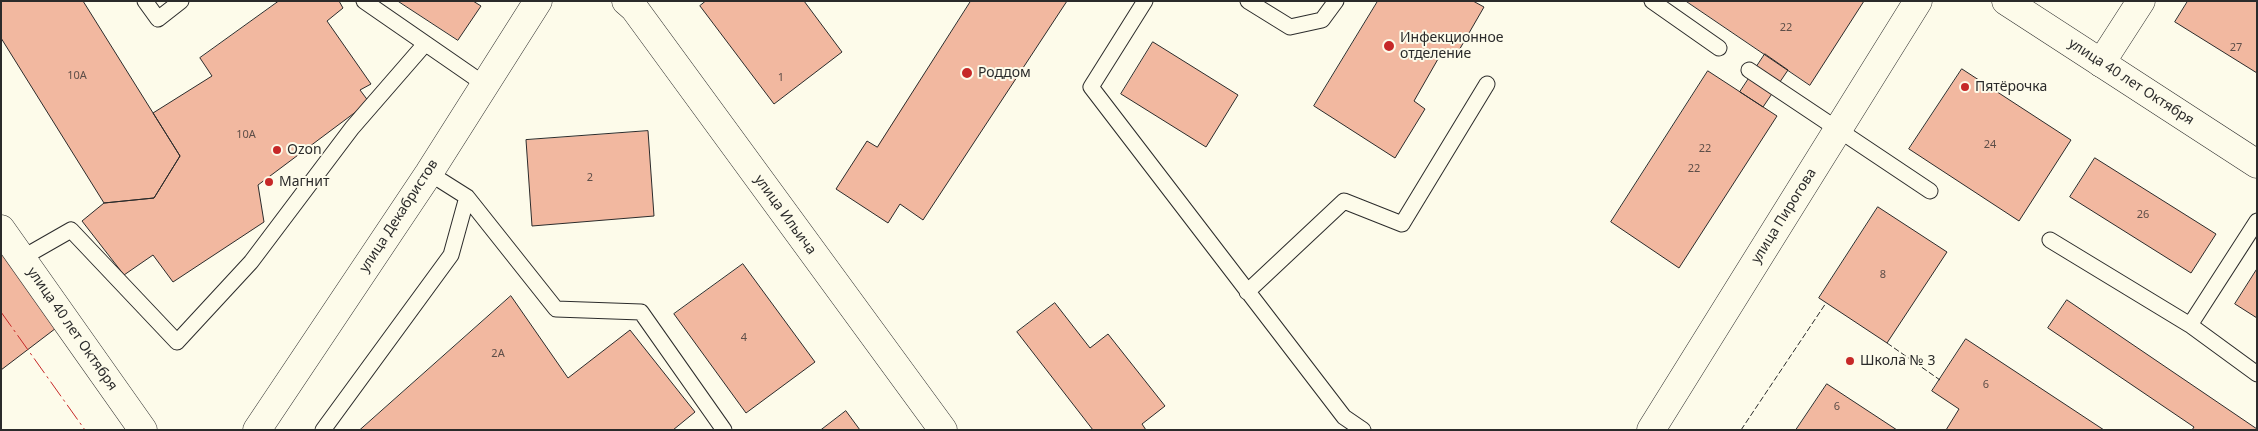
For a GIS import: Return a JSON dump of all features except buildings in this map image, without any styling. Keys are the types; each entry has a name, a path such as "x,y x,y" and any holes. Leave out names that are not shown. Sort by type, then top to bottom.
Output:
{"street":[{"name":"улица Декабристов","path":"257,430 429,173 538,1"},
{"name":"улица Пирогова","path":"1651,430 1918,1"},
{"name":"улица 40 лет Октября","path":"2006,1 2257,164"},
{"path":"2101,63 2141,1"},
{"name":"улица Ильича","path":"634,4 943,430"},
{"name":"улица 40 лет Октября","path":"1,229 143,430"}],"lane":[{"path":"145,1 158,20 182,1"},
{"path":"364,1 484,84"},
{"path":"1145,1 1091,87 1344,417 1363,430"},
{"path":"1248,1 1290,27 1322,20 1336,1"},
{"path":"1652,1 1720,48"},
{"path":"22,258 71,230 177,342 251,262 352,128 425,44"},
{"path":"1749,70 1930,191"},
{"path":"1248,292 1344,201 1402,224 1488,84"},
{"path":"429,173 467,197 556,310 641,312 724,430"},
{"path":"323,430 451,255 467,197"},
{"path":"2190,325 2257,221"},
{"path":"2050,240 2190,325 2257,374"}],"fence":[{"path":"1741,430 1826,303"},
{"path":"1887,343 1940,380"}],"power":[{"path":"1,312 85,430"}],"place":[{"name":"Инфекционное отделение","path":"1389,46"},
{"name":"Роддом","path":"967,73"},
{"name":"Пятёрочка","path":"1965,87"},
{"name":"Ozon","path":"277,150"},
{"name":"Магнит","path":"269,182"},
{"name":"Школа № 3","path":"1850,361"}]}
